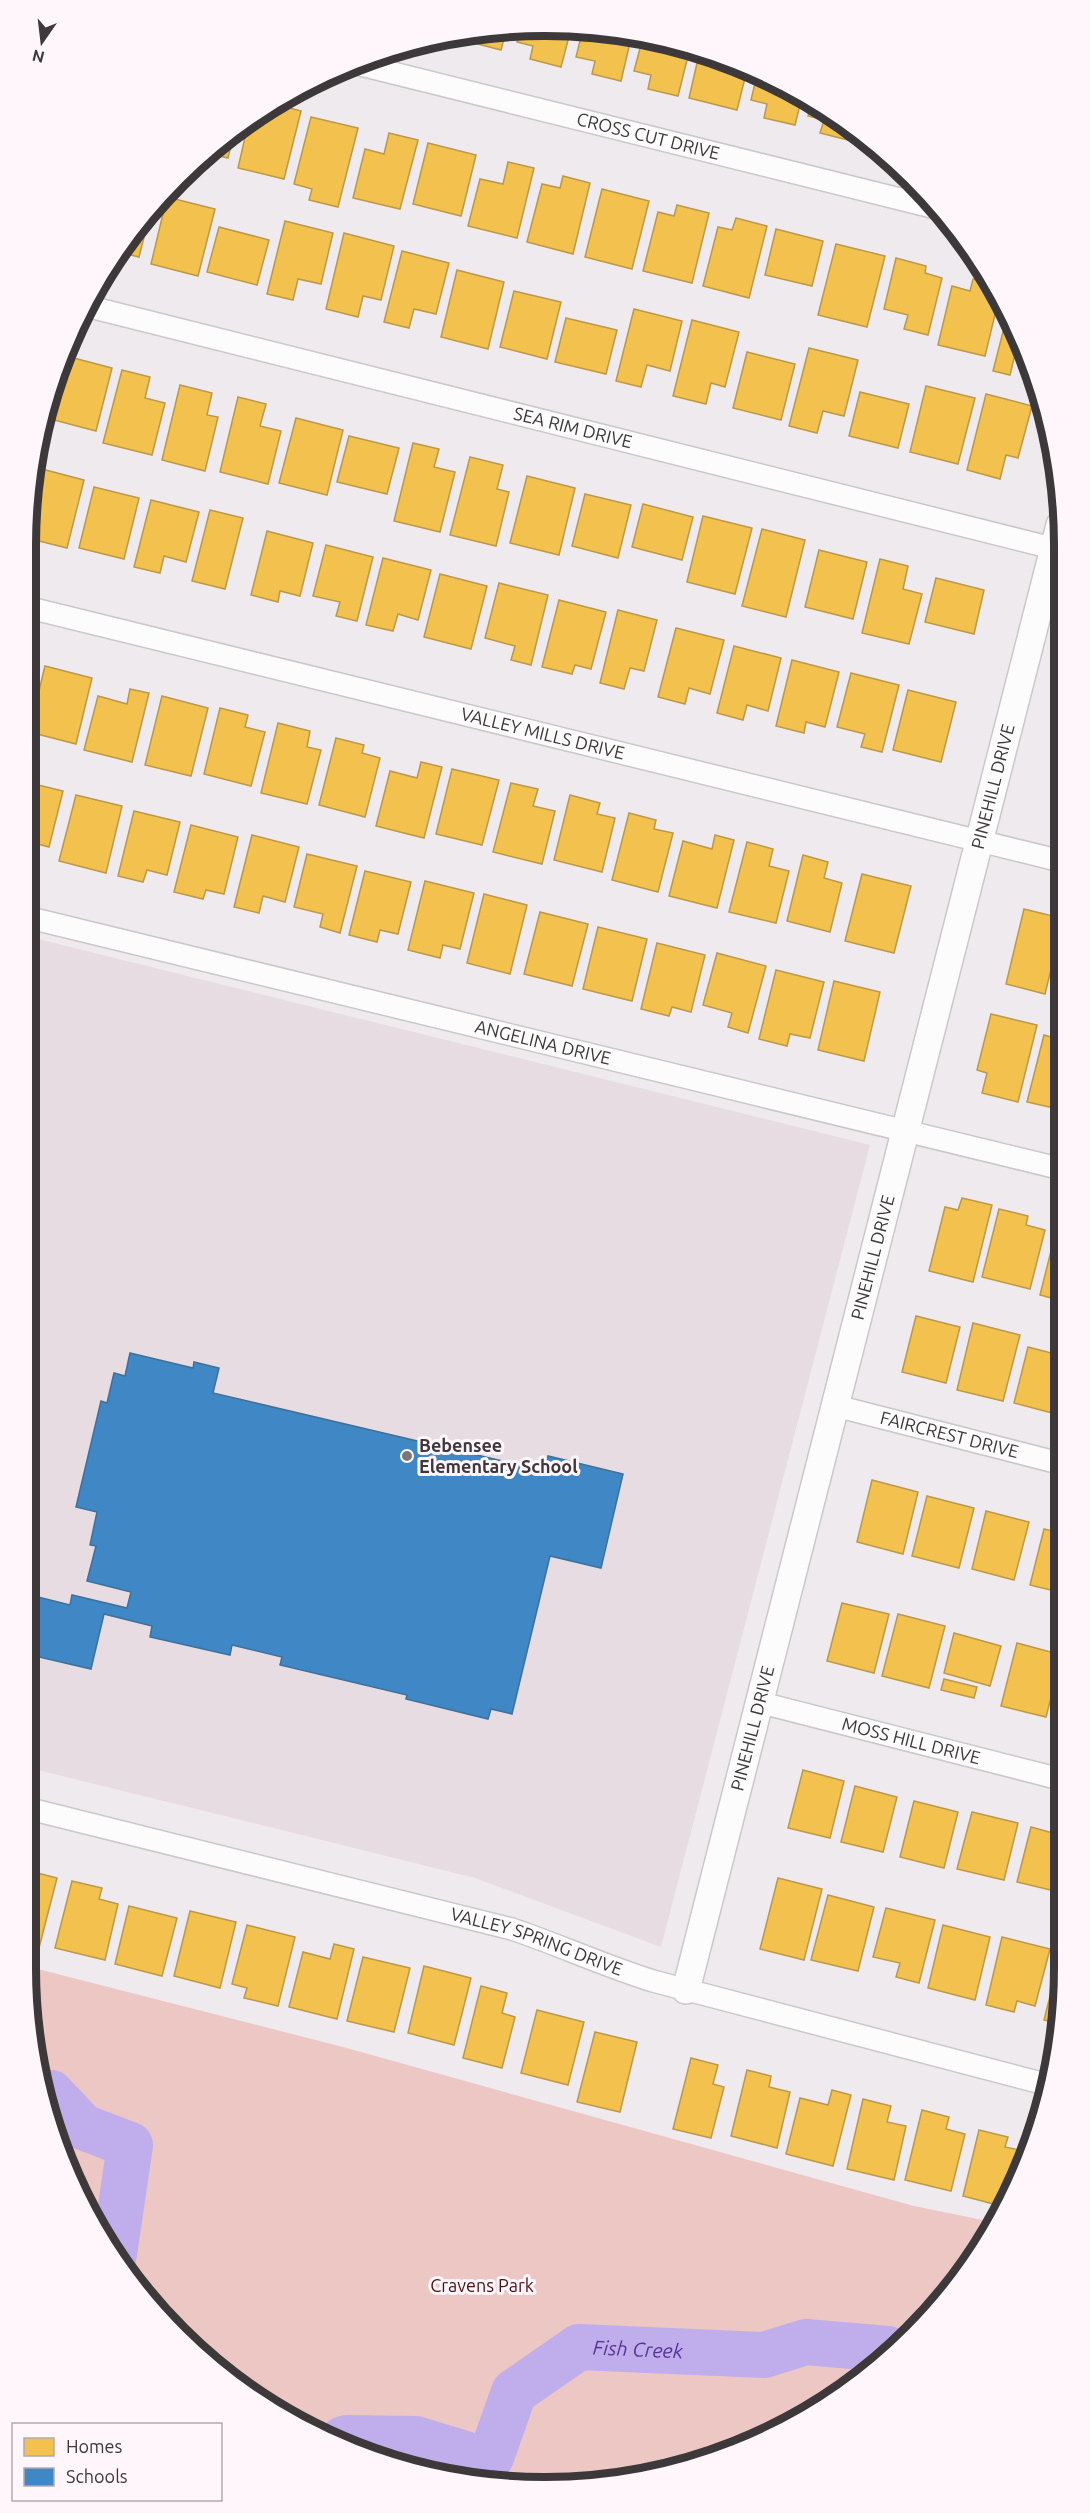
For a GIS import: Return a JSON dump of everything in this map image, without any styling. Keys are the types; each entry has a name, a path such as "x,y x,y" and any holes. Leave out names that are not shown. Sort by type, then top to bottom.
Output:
{"street":[{"name":"CROSS CUT DRIVE","path":"372,67 924,205"},
{"name":"SEA RIM DRIVE","path":"94,308 1054,540"},
{"name":"PINEHILL DRIVE","path":"686,1990 758,1702 1054,556"},
{"name":"VALLEY MILLS DRIVE","path":"36,609 1054,859"},
{"name":"ANGELINA DRIVE","path":"36,919 1054,1167"},
{"name":"FAIRCREST DRIVE","path":"836,1406 1054,1462"},
{"name":"MOSS HILL DRIVE","path":"758,1702 1054,1777"},
{"name":"VALLEY SPRING DRIVE","path":"36,1810 512,1929 618,1970 686,1990 828,2025 1041,2083"}],"shaded area":[{"name":"Bebensee Elementary School","path":"36,938 870,1145 661,1947 475,1878 36,1769"}],"green space":[{"name":"Cravens Park","path":"36,1969 343,2047 914,2206 987,2221 949,2278 928,2304 881,2351 828,2391 770,2425 709,2450 677,2460 611,2473 545,2477 512,2476 479,2473 413,2460 381,2450 320,2425 262,2391 209,2351 162,2304 141,2278 122,2251 88,2193 63,2132 53,2100 40,2034"}],"building: Homes":[{"path":"518,37 569,37 561,67 530,59 533,46 517,42"},
{"path":"581,37 630,43 621,81 592,74 595,61 576,57"},
{"path":"504,38 501,50 469,42"},
{"path":"641,45 688,56 678,96 648,89 651,75 634,71"},
{"path":"698,60 745,77 737,110 689,98"},
{"path":"755,82 800,104 795,125 764,118 767,104 751,100"},
{"path":"286,107 301,111 284,179 238,168 246,133"},
{"path":"810,110 853,139 852,141 820,133 824,120 808,116"},
{"path":"311,117 358,128 338,207 309,200 312,189 294,184"},
{"path":"389,133 418,140 400,209 353,198 365,149 384,154"},
{"path":"428,143 476,155 461,216 413,204"},
{"path":"231,144 228,158 217,155"},
{"path":"508,162 534,168 517,238 468,226 480,179 503,184"},
{"path":"563,176 590,183 573,254 527,242 542,184 560,188"},
{"path":"602,189 649,201 632,269 585,257"},
{"path":"172,198 215,209 198,276 151,264 165,206"},
{"path":"677,205 709,213 692,283 643,271 658,212 674,216"},
{"path":"736,218 767,226 749,298 703,286 718,227 732,230"},
{"path":"285,221 333,233 321,284 298,279 293,300 267,294"},
{"path":"219,227 269,240 257,285 207,272"},
{"path":"146,228 139,257 128,254"},
{"path":"776,229 823,241 812,286 765,275"},
{"path":"344,233 394,246 381,300 363,296 358,317 326,309"},
{"path":"836,244 885,256 867,327 818,315"},
{"path":"402,251 449,263 436,314 414,309 409,328 384,322"},
{"path":"896,258 926,266 925,273 942,278 928,335 904,329 908,315 884,309"},
{"path":"457,270 504,282 488,349 441,337"},
{"path":"973,279 980,280 996,309 985,356 938,345 952,286 970,291"},
{"path":"514,291 561,302 547,359 500,347"},
{"path":"634,309 682,321 670,371 647,365 641,387 616,381"},
{"path":"566,318 617,330 606,374 555,362"},
{"path":"692,320 739,332 725,387 711,383 706,404 673,396"},
{"path":"1004,326 1018,359 1014,358 1010,375 993,371"},
{"path":"809,348 858,360 844,416 823,411 817,433 789,426"},
{"path":"747,352 795,364 781,420 733,408"},
{"path":"72,358 112,368 96,431 54,420"},
{"path":"122,370 150,377 145,398 165,403 152,455 103,443"},
{"path":"180,385 212,393 207,415 218,417 205,471 162,460"},
{"path":"926,386 975,398 958,464 910,452"},
{"path":"860,392 909,404 898,448 849,436"},
{"path":"986,394 1032,406 1018,458 1006,455 1000,479 967,470"},
{"path":"238,397 266,404 260,426 281,431 268,484 220,472"},
{"path":"296,418 343,430 327,495 279,483"},
{"path":"349,436 399,448 387,494 337,482"},
{"path":"413,443 439,449 434,467 455,472 440,532 394,521"},
{"path":"470,457 503,465 497,489 509,492 496,546 450,535"},
{"path":"42,469 84,480 67,548 36,540"},
{"path":"527,476 575,488 559,555 510,543"},
{"path":"94,487 139,498 124,559 79,548"},
{"path":"585,494 631,505 618,558 572,546"},
{"path":"151,500 199,512 186,562 164,556 160,573 134,567"},
{"path":"643,504 693,517 682,560 632,547"},
{"path":"210,510 243,518 225,589 192,581"},
{"path":"703,516 752,528 735,594 687,582"},
{"path":"762,529 805,540 786,617 742,606"},
{"path":"267,531 313,543 300,596 280,591 278,602 251,595"},
{"path":"326,545 373,557 357,621 336,616 340,602 313,596"},
{"path":"819,550 867,562 853,619 805,607"},
{"path":"383,558 431,570 418,620 398,614 393,631 366,625"},
{"path":"880,559 908,566 903,589 922,594 909,644 862,633"},
{"path":"440,574 487,586 471,649 424,637"},
{"path":"936,578 984,590 974,634 925,622"},
{"path":"499,583 548,595 531,665 511,660 515,646 485,638"},
{"path":"559,600 606,612 591,669 575,665 572,674 542,667"},
{"path":"618,610 657,620 644,671 630,668 624,689 600,683"},
{"path":"676,628 724,640 710,694 689,688 685,704 658,697"},
{"path":"734,646 781,658 768,711 747,705 743,720 717,713"},
{"path":"792,660 839,672 825,727 806,722 804,733 776,726"},
{"path":"45,666 92,678 76,744 36,734 36,703"},
{"path":"851,673 899,685 882,752 861,747 865,734 837,727"},
{"path":"130,689 149,693 132,762 84,750 98,696 127,704"},
{"path":"908,690 956,702 941,762 893,750"},
{"path":"162,696 208,708 191,776 145,765"},
{"path":"220,708 248,715 245,727 265,732 251,786 204,774"},
{"path":"278,723 310,731 307,747 321,750 307,804 261,793"},
{"path":"336,738 364,745 362,753 380,758 365,817 319,805"},
{"path":"421,762 442,767 424,838 376,826 390,771 417,778"},
{"path":"452,769 499,780 482,845 436,834"},
{"path":"511,783 538,789 533,806 555,811 542,864 493,852"},
{"path":"36,784 63,791 49,847 36,844"},
{"path":"76,795 122,806 106,873 59,861"},
{"path":"570,795 600,803 597,814 615,818 602,872 554,860"},
{"path":"134,811 180,822 167,875 147,870 143,882 118,876"},
{"path":"629,813 656,820 654,829 673,833 658,892 612,880"},
{"path":"191,825 238,837 224,894 206,890 203,899 174,892"},
{"path":"252,835 299,847 285,902 263,896 259,913 234,907"},
{"path":"715,835 734,840 717,908 669,896 683,841 712,849"},
{"path":"747,842 773,849 769,866 789,871 776,923 729,912"},
{"path":"307,854 357,866 340,933 320,927 323,914 294,907"},
{"path":"803,855 828,862 824,878 842,883 830,932 787,921"},
{"path":"365,871 411,882 398,934 380,930 377,942 349,935"},
{"path":"862,874 911,886 894,953 845,941"},
{"path":"425,881 474,893 460,949 443,945 440,958 408,950"},
{"path":"484,894 527,905 510,974 467,963"},
{"path":"1024,909 1054,916 1054,957 1045,994 1006,984"},
{"path":"540,912 588,924 572,986 524,974"},
{"path":"598,927 647,939 632,1001 583,989"},
{"path":"657,943 705,955 691,1012 672,1007 669,1016 641,1009"},
{"path":"717,953 766,966 748,1033 728,1027 732,1013 703,1005"},
{"path":"776,970 824,982 810,1038 790,1034 787,1046 759,1039"},
{"path":"834,981 880,992 864,1061 818,1050"},
{"path":"991,1014 1037,1025 1018,1102 982,1093 987,1073 977,1070"},
{"path":"1044,1035 1054,1038 1054,1108 1027,1102"},
{"path":"962,1198 992,1205 973,1282 929,1271 945,1207 958,1210"},
{"path":"999,1209 1028,1216 1026,1225 1045,1230 1030,1289 982,1277"},
{"path":"1054,1239 1054,1299 1040,1295"},
{"path":"916,1316 960,1327 946,1383 902,1372"},
{"path":"973,1323 1020,1335 1003,1401 957,1390"},
{"path":"1028,1347 1054,1354 1054,1413 1014,1403"},
{"path":"872,1480 918,1492 903,1554 857,1542"},
{"path":"927,1496 974,1508 959,1568 912,1556"},
{"path":"986,1511 1029,1522 1014,1580 972,1569"},
{"path":"1044,1529 1054,1531 1054,1591 1030,1585"},
{"path":"842,1603 889,1614 874,1673 827,1661"},
{"path":"898,1614 945,1626 929,1688 882,1676"},
{"path":"954,1633 1001,1646 990,1686 944,1673"},
{"path":"1017,1643 1054,1653 1054,1686 1046,1717 1001,1706"},
{"path":"944,1679 977,1687 974,1698 941,1690"},
{"path":"803,1770 844,1781 830,1838 788,1828"},
{"path":"855,1786 897,1797 883,1852 841,1842"},
{"path":"914,1801 958,1812 944,1868 900,1857"},
{"path":"972,1812 1018,1823 1004,1880 957,1869"},
{"path":"1031,1827 1054,1833 1054,1891 1017,1882"},
{"path":"36,1873 57,1878 39,1948 36,1947"},
{"path":"778,1878 822,1889 804,1960 760,1949"},
{"path":"72,1881 102,1888 99,1899 118,1904 105,1960 55,1948"},
{"path":"828,1895 874,1907 858,1971 811,1960"},
{"path":"129,1906 177,1918 162,1976 115,1964"},
{"path":"886,1908 935,1920 919,1983 896,1977 900,1963 873,1957"},
{"path":"190,1911 236,1922 220,1988 174,1976"},
{"path":"247,1925 295,1937 278,2006 244,1998 247,1988 232,1984"},
{"path":"943,1925 990,1937 975,2000 928,1988"},
{"path":"1002,1937 1050,1949 1035,2006 1017,2001 1014,2012 986,2005"},
{"path":"334,1944 354,1949 337,2019 289,2007 303,1952 330,1959"},
{"path":"363,1957 410,1968 394,2032 347,2021"},
{"path":"424,1966 471,1978 454,2045 408,2033"},
{"path":"1054,1982 1051,2022 1044,2020"},
{"path":"481,1986 507,1993 502,2013 515,2017 502,2068 463,2058"},
{"path":"537,2010 584,2022 568,2085 521,2073"},
{"path":"595,2032 637,2042 620,2112 577,2102"},
{"path":"691,2058 718,2065 713,2084 724,2087 711,2138 673,2129"},
{"path":"747,2070 771,2076 769,2087 790,2092 777,2148 731,2136"},
{"path":"832,2090 851,2095 833,2166 786,2154 800,2098 828,2105"},
{"path":"863,2099 891,2106 887,2122 906,2126 894,2180 847,2169"},
{"path":"922,2110 949,2117 946,2129 965,2134 951,2191 905,2180"},
{"path":"979,2130 1008,2137 1005,2147 1020,2150 996,2205 963,2196"}],"building: Schools":[{"path":"130,1353 193,1368 194,1362 219,1368 213,1393 545,1471 548,1456 623,1474 601,1568 550,1556 512,1714 491,1709 488,1719 406,1699 407,1695 280,1665 282,1657 232,1645 230,1655 150,1637 152,1626 104,1614 91,1669 36,1656 36,1596 70,1605 72,1595 127,1608 131,1592 87,1581 96,1546 90,1545 97,1512 76,1507 101,1401 107,1403 114,1373 125,1376"}],"waterway":[{"name":"Fish Creek","path":"52,2094 83,2127 130,2145 116,2241"},
{"name":"Fish Creek","path":"350,2438 416,2439 478,2458 491,2457 514,2392 579,2347 764,2355 806,2342 883,2349"}],"place":[{"name":"Bebensee Elementary School","path":"407,1456"}]}
